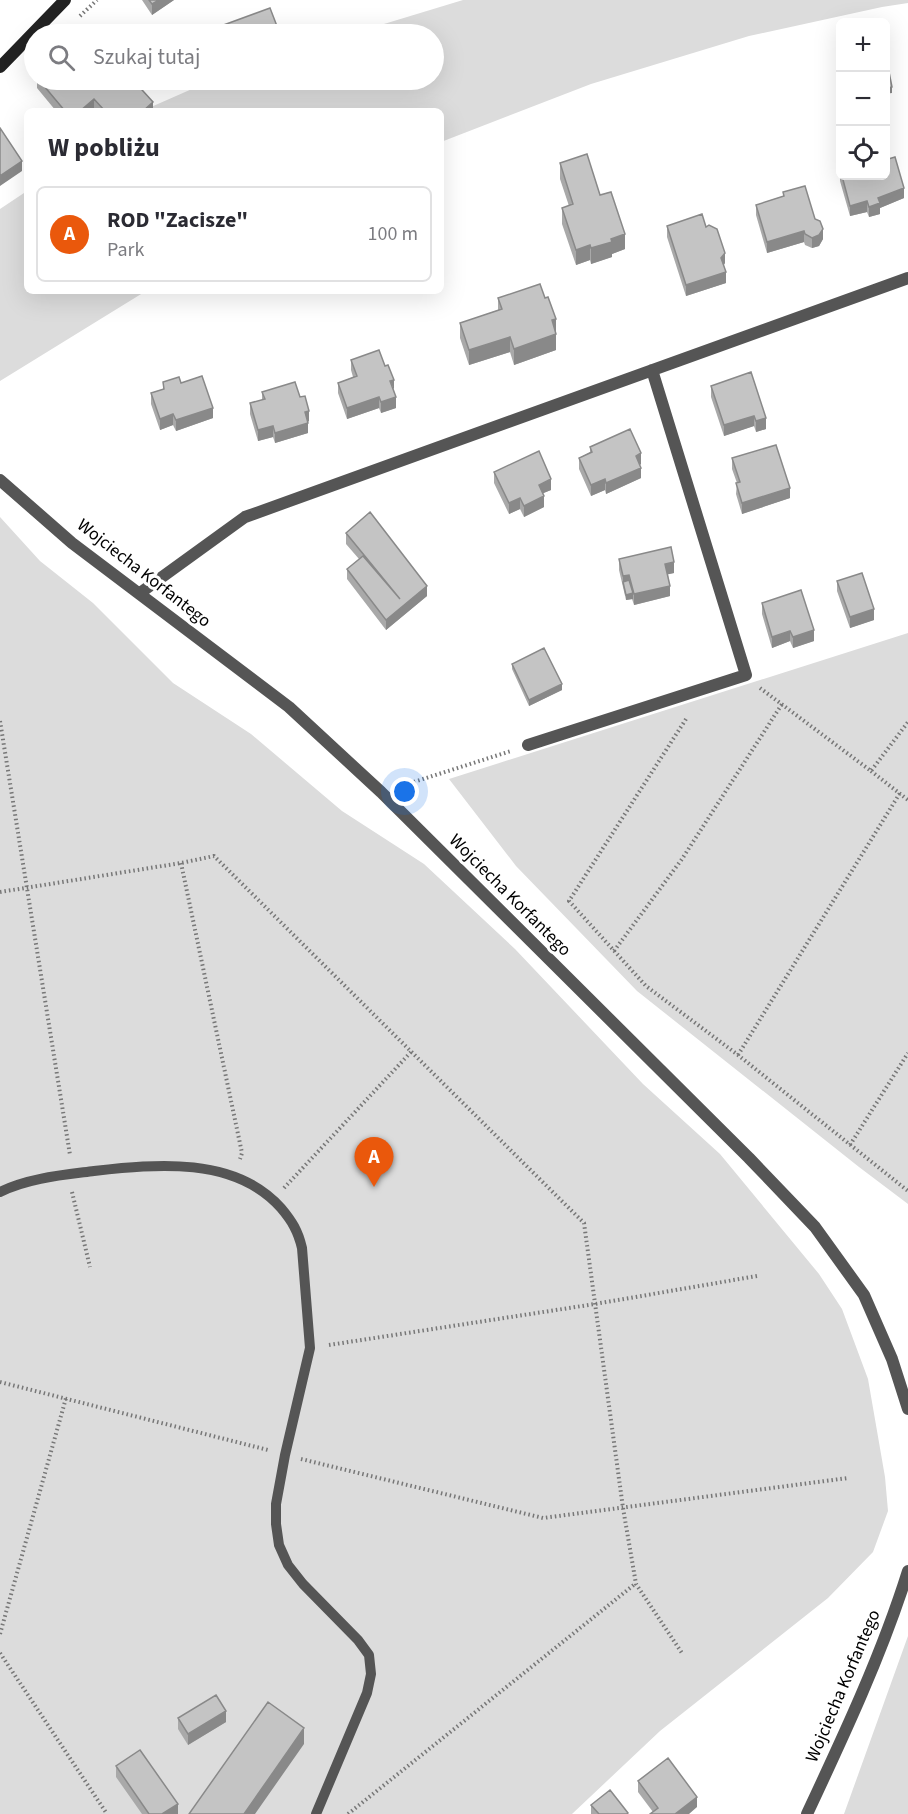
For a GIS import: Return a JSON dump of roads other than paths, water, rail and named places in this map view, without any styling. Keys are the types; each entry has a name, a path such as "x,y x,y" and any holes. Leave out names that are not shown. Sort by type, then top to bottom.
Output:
{"street":[{"path":"42,24 65,0"},
{"path":"0,67 24,42"},
{"path":"140,593 245,517 908,278"},
{"path":"528,745 746,675 652,370"},
{"name":"Wojciecha Korfantego","path":"0,480 72,543 289,707 381,792 749,1158 815,1227 864,1294 892,1359 908,1409"},
{"name":"Wojciecha Korfantego","path":"807,1814 844,1734 899,1599 908,1570"}],"lane":[{"path":"0,1192 38,1180 70,1174 140,1166 183,1166 236,1176 256,1185 273,1199 293,1222 299,1234 310,1348 276,1504 279,1545 288,1565 303,1584 358,1640 369,1655 371,1674 367,1693 316,1814"}],"place":[{"name":"ROD \"Zacisze\"","path":"374,1187"}]}
